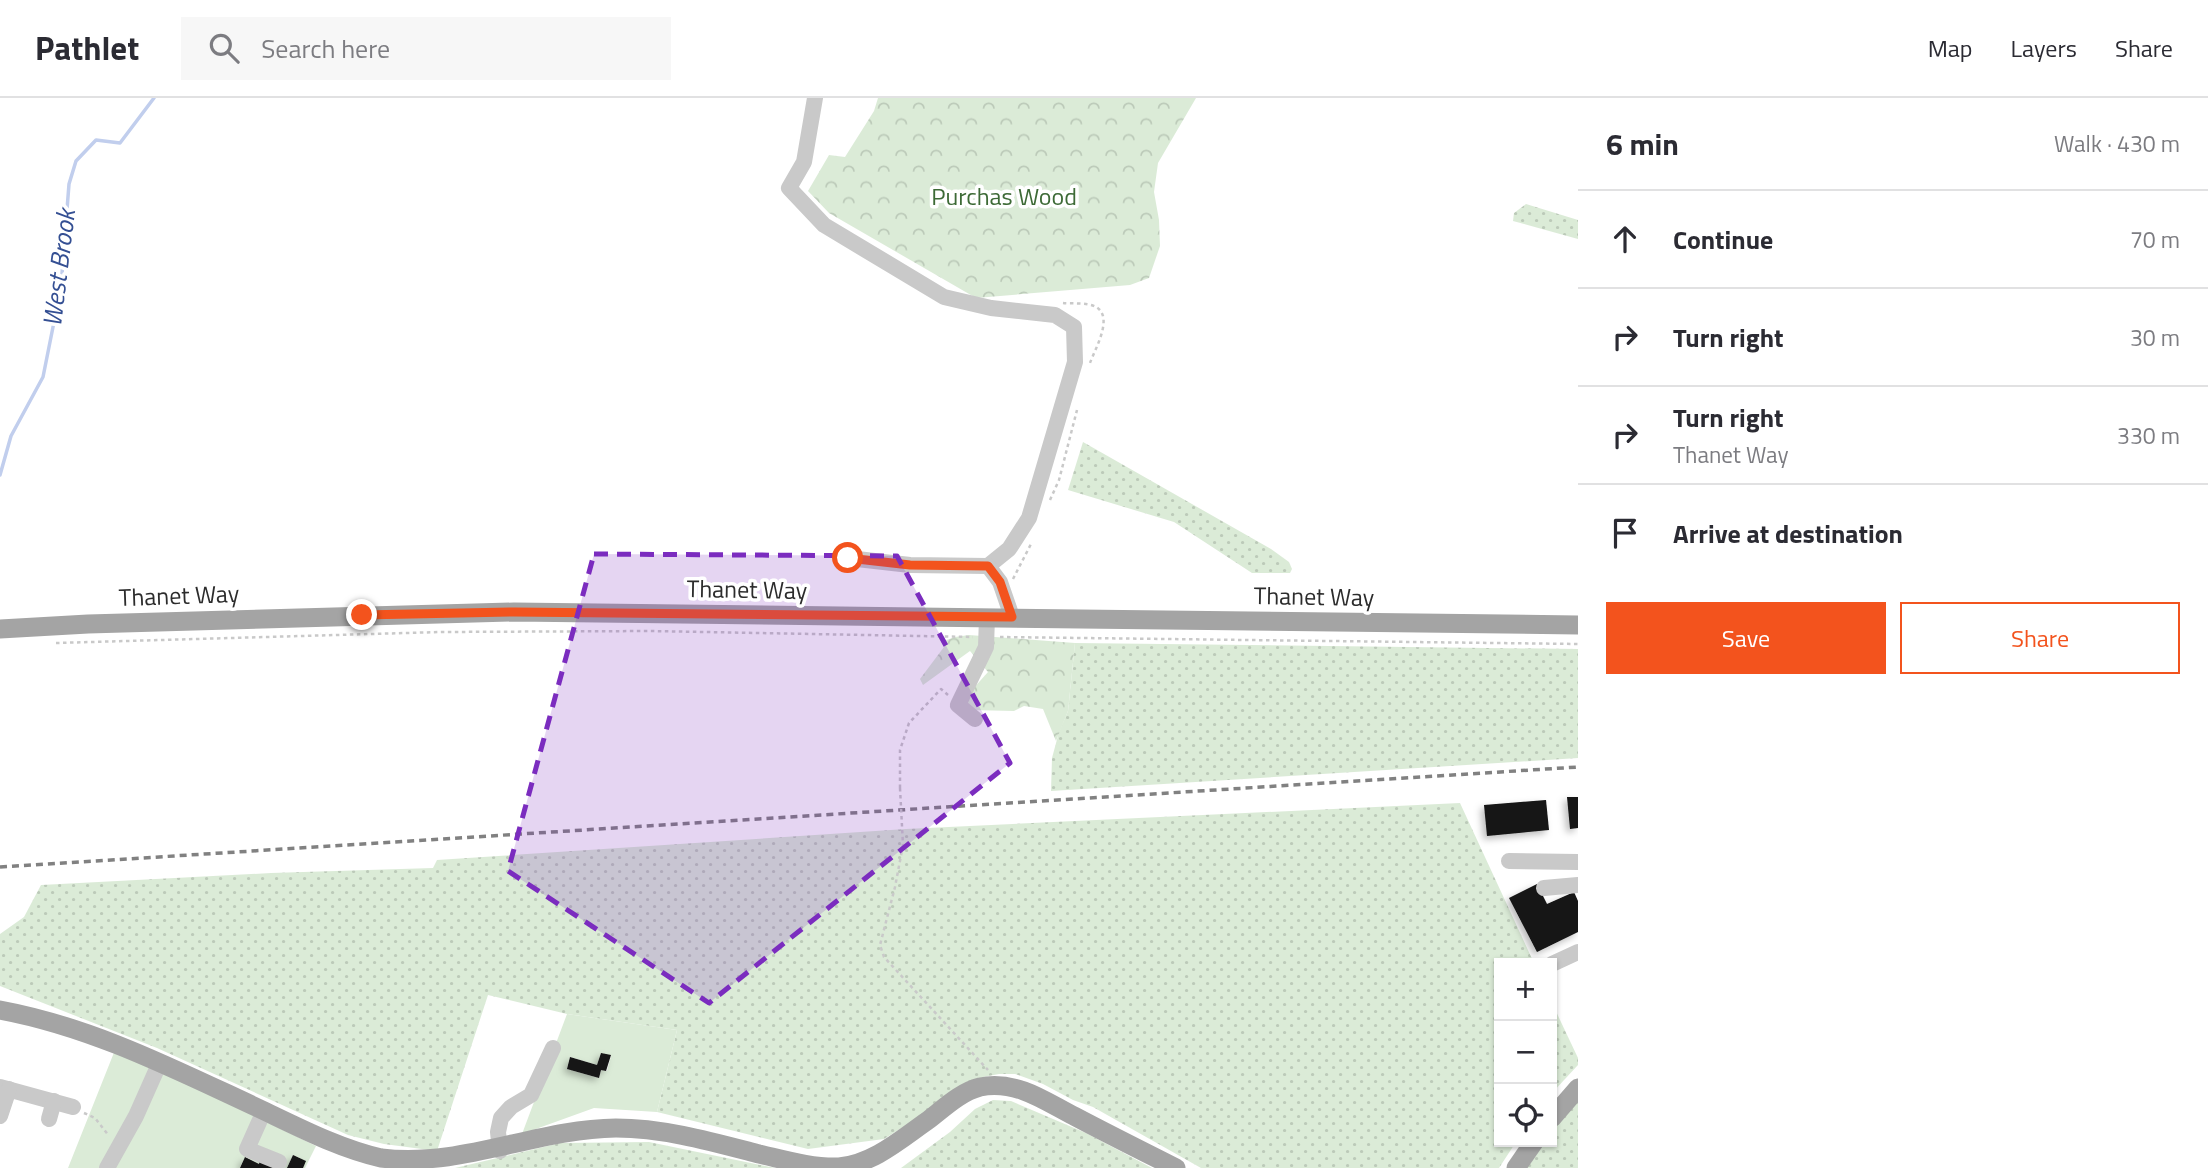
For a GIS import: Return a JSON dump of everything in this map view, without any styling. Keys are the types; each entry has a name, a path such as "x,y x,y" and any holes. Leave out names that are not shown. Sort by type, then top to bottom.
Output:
{"main road":[{"name":"Thanet Way","path":"0,629 514,612 1578,625"},
{"path":"0,1010 44,1019 111,1041 320,1138 402,1162 431,1162 500,1152 571,1133 635,1128 799,1164 841,1167 867,1160 892,1146 962,1095 977,1088 1001,1086 1024,1091 1176,1168"},
{"path":"1557,1112 1578,1088"},
{"path":"1516,1168 1531,1147"}],"street":[{"path":"815,98 804,162 789,188 824,225 944,297 991,308 1055,314 1074,327 1075,362 1029,518 1009,549 988,566 910,565 848,558"},
{"path":"988,566 1000,582 1012,617"},
{"path":"975,719 958,705 986,647 987,617"},
{"path":"1509,860 1578,862"},
{"path":"1544,888 1578,885"},
{"path":"1557,962 1578,952"},
{"path":"500,1152 498,1132 501,1118 511,1107 531,1096 553,1048"},
{"path":"107,1168 136,1116 160,1062"},
{"path":"0,1116 5,1088 73,1107"},
{"path":"49,1119 54,1101"},
{"path":"264,1111 247,1149 279,1162"}],"path":[{"path":"57,643 441,632 651,631 1578,644"},
{"path":"958,705 941,689 909,723 900,750 903,845 880,945 884,957 1001,1086"},
{"path":"73,1107 95,1118 117,1147"}],"highlighted area":[{"path":"594,554 897,556 1010,763 709,1003 508,871"}],"green space":[{"name":"Purchas Wood","path":"878,98 1196,98 1158,163 1154,192 1160,246 1149,278 1130,285 976,298 829,213 808,191 829,155 845,157 874,111"},
{"path":"1526,204 1578,220 1578,239 1513,221 1514,213"},
{"path":"1083,442 1271,549 1289,562 1292,569 1290,573 1252,573 1174,522 1068,490"},
{"path":"969,635 1075,643 1068,711 1056,741 1043,709 1024,706 1014,711 970,710 963,700 988,672 970,651 923,685 920,679 944,647 941,642"},
{"path":"1075,643 1578,649 1578,758 1051,791 1052,758 1068,711"},
{"path":"1460,803 1532,958 1494,958 1494,1147 1513,1147 1499,1168 1201,1168 1093,1107 1015,1074 999,1074 983,1077 884,1139 808,1149 657,1112 677,1030 567,1014 488,995 437,1151 384,1144 348,1135 157,1048 0,986 0,934 24,917 41,885 433,868 437,860 906,829"},
{"path":"567,1014 677,1030 657,1112 594,1108 522,1134","holes":["601,1053 611,1056 607,1071 601,1070 599,1078 567,1069 570,1057 597,1065"]},
{"path":"1557,1014 1578,1058 1578,1065 1557,1088"},
{"path":"115,1050 316,1146 305,1168 305,1161 293,1155 287,1168 276,1168 261,1160 259,1164 245,1157 240,1168 68,1168"},
{"path":"1578,1098 1578,1168 1526,1168 1540,1147 1557,1147 1557,1124"},
{"path":"993,1100 1011,1101 1086,1133 1152,1168 901,1168 950,1132 975,1109"},
{"path":"649,1142 775,1168 455,1168 560,1143"}],"building":[{"path":"1567,797 1578,797 1578,828 1570,829"},
{"path":"1546,800 1549,830 1487,836 1484,805"},
{"path":"1537,884 1547,904 1574,892 1578,901 1578,932 1537,952 1509,898"},
{"path":"601,1053 611,1055 606,1071 601,1070 599,1078 567,1069 570,1057 597,1065"},
{"path":"293,1155 306,1161 303,1168 287,1168"},
{"path":"245,1157 259,1164 260,1160 276,1168 240,1168"}],"waterway":[{"name":"West Brook","path":"0,475 11,436 43,377 61,287 69,184 76,161 96,140 120,143 154,98"}],"railway":[{"path":"0,867 1578,767"}],"route":[{"path":"362,615 514,612 1012,617 1000,582 988,566 910,565 848,558"}]}
